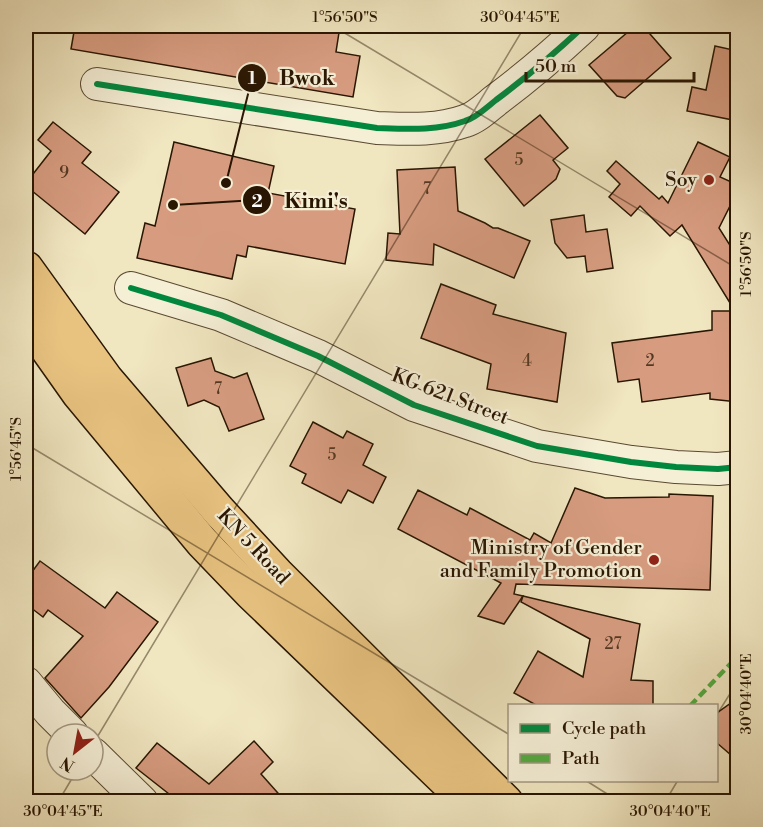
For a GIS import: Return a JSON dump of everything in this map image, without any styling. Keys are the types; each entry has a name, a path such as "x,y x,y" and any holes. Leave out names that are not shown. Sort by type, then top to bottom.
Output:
{"main road":[{"name":"KN 5 Road","path":"26,268 106,379 219,511 284,582 506,801"},
{"name":"KN 5 Road","path":"26,319 79,394 202,542 268,610 468,801"}],"street":[{"path":"97,84 378,128 414,129 447,126 468,121 536,70 584,26"},
{"name":"KG 621 Street","path":"131,288 221,315 318,356 414,405 537,446 676,467 718,469 738,466"},
{"path":"26,683 60,722"},
{"path":"105,766 142,801"}],"building":[{"path":"75,26 340,26 336,52 360,56 353,97 71,49"},
{"path":"635,26 643,26 671,58 625,98 617,96 589,65"},
{"path":"715,46 738,51 738,121 687,111 692,87 706,90"},
{"path":"540,115 568,148 553,160 560,169 556,179 524,206 485,159"},
{"path":"53,122 91,152 82,163 119,192 85,234 26,186 51,151 38,140"},
{"path":"174,142 274,166 268,193 355,209 345,264 248,246 246,257 237,255 232,279 137,258 145,223 155,226"},
{"path":"698,142 730,157 720,177 738,185 738,190 719,228 738,258 738,402 710,399 710,393 642,402 639,379 618,382 612,343 712,330 712,311 735,311 682,225 670,236 640,206 631,216 609,197 620,184 607,171 616,161 659,199 662,196 668,203"},
{"path":"455,167 458,211 493,228 530,241 514,278 434,244 433,265 386,260 388,233 400,234 397,170"},
{"path":"584,215 586,232 607,229 613,268 587,272 585,256 567,258 555,243 551,220"},
{"path":"441,284 496,305 493,314 566,333 557,402 487,389 491,364 421,338"},
{"path":"211,358 215,371 234,378 247,373 264,419 229,431 219,407 204,400 188,406 176,368"},
{"path":"313,422 343,438 347,431 373,444 363,465 386,477 373,503 348,490 341,503 302,483 306,474 290,466"},
{"path":"575,488 605,498 669,497 669,494 713,496 710,590 516,584 514,594 523,596 504,624 478,616 501,583 398,529 418,490 467,515 470,508 530,540 534,533 551,543"},
{"path":"40,561 105,608 117,592 158,622 109,687 81,718 45,678 83,636 48,610 43,617 26,604 26,580"},
{"path":"523,596 640,624 631,680 653,681 653,704 534,704 514,693 538,651 583,677 590,639 521,602"},
{"path":"738,698 738,761 718,744 718,712"},
{"path":"254,741 273,762 261,774 285,801 178,801 136,768 157,743 209,784"}],"marked path":[{"path":"692,704 738,656"}],"cycle path":[{"path":"97,84 377,128 433,128 469,120 477,115 552,55 584,26"},
{"path":"131,288 221,315 318,356 414,405 537,446 676,467 718,469 738,467"}],"place":[{"name":"Soy","path":"709,180"},
{"name":"Bwok","path":"226,183"},
{"name":"Kimi's","path":"173,205"},
{"name":"Ministry of Gender and Family Promotion","path":"654,560"}]}
